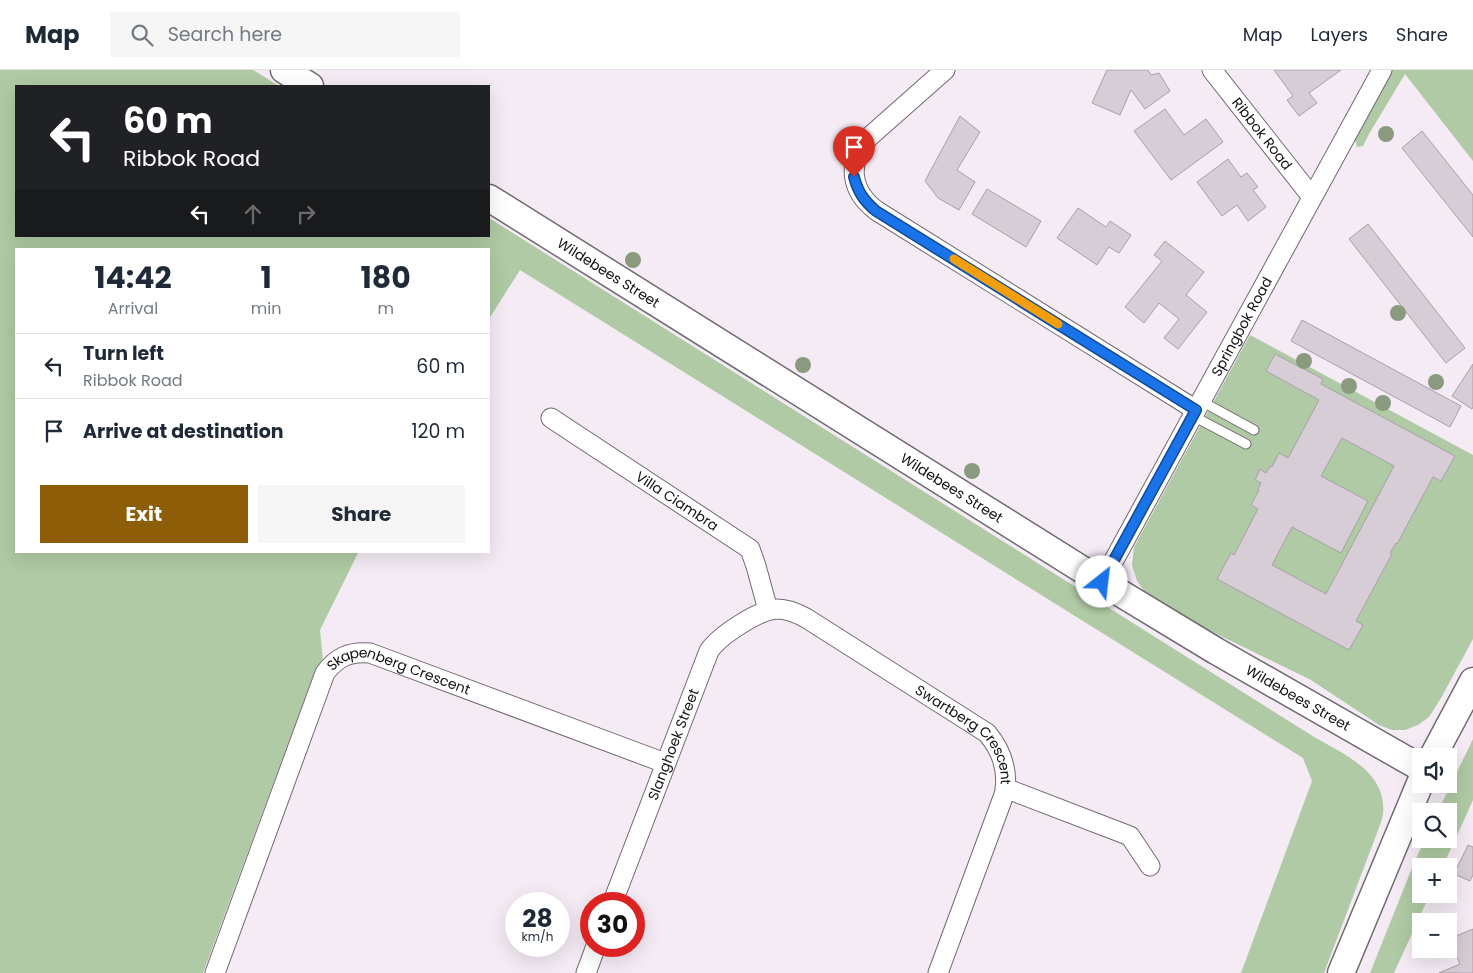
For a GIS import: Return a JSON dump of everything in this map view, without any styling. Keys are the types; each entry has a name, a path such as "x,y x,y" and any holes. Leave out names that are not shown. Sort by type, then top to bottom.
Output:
{"street":[{"path":"284,70 308,85"},
{"path":"945,70 868,138 862,146 856,156 854,166 856,182 862,196 876,211 1196,409"},
{"name":"Ribbok Road","path":"1212,70 1312,197"},
{"name":"Springbok Road","path":"1102,582 1382,70"},
{"name":"Wildebees Street","path":"490,199 1102,582 1216,651 1412,763"},
{"name":"Villa Ciambra","path":"551,418 750,550 768,610"},
{"name":"Slanghoek Street","path":"617,892 706,657 712,646 726,634 768,610"},
{"name":"Swartberg Crescent","path":"768,610 786,610 806,618 987,733 1000,750 1006,774 1005,788 938,973"},
{"name":"Skapenberg Crescent","path":"215,973 325,672 340,658 360,652 370,653 665,763"},
{"path":"1437,748 1473,680"},
{"path":"1005,788 1130,836 1150,866"},
{"path":"1342,973 1416,793"},
{"path":"586,973 592,957"}],"lane":[{"path":"1196,409 1254,430"},
{"path":"1196,409 1246,444"}],"green space":[{"path":"0,70 253,70 277,85 15,85 15,237 490,237 490,219 1348,757 1370,775 1378,786 1382,799 1383,814 1377,833 1324,973 1241,973 1312,781 1303,758 520,270 490,317 490,248 15,248 15,553 358,553 320,630 323,660 316,668 203,973 0,973"},
{"path":"1392,70 1473,70 1473,161 1405,74 1363,146 1357,147 1355,139"},
{"path":"1250,335 1473,455 1473,639 1429,717 1418,725 1405,730 1392,730 1379,725 1311,680 1188,620 1147,595 1137,581 1132,565 1134,547"},
{"path":"1473,739 1473,800 1457,835 1457,803 1442,803 1447,793 1457,793 1457,772"},
{"path":"1421,848 1451,848 1447,858 1416,858"},
{"path":"1412,868 1412,903 1426,903 1421,913 1412,913 1412,934 1394,973 1370,973"}],"building":[{"path":"1107,70 1148,70 1151,75 1159,73 1170,91 1145,109 1131,90 1120,115 1092,103"},
{"path":"1274,70 1341,70 1309,93 1317,103 1299,116 1287,100 1293,96"},
{"path":"1165,109 1184,135 1206,119 1223,142 1171,180 1134,131"},
{"path":"960,116 980,132 957,170 975,182 959,210 938,198 925,181"},
{"path":"1422,131 1473,195 1473,237 1402,148"},
{"path":"1228,159 1241,177 1247,173 1258,187 1253,190 1266,207 1248,221 1237,205 1222,216 1197,182"},
{"path":"987,189 1041,221 1026,247 972,214"},
{"path":"1078,208 1106,227 1110,221 1131,235 1119,253 1109,247 1097,265 1057,238"},
{"path":"1368,224 1465,348 1446,363 1349,239"},
{"path":"1165,241 1204,272 1186,295 1207,312 1178,349 1164,338 1179,319 1159,303 1144,323 1125,307 1162,261 1154,255"},
{"path":"1302,320 1461,406 1450,427 1291,341"},
{"path":"1275,354 1323,379 1321,384 1455,456 1441,481 1433,477 1397,544 1390,553 1392,554 1356,621 1363,625 1349,650 1217,579 1231,553 1234,555 1258,509 1251,505 1261,483 1255,480 1260,469 1266,473 1270,466 1272,467 1279,453 1288,458 1319,400 1266,371","holes":["1342,438 1394,466 1326,594 1272,565 1292,527 1341,553 1368,501 1321,476"]},
{"path":"1473,364 1473,407 1472,409 1452,396"},
{"path":"1468,845 1473,847 1473,875 1470,881 1457,875 1457,868"},
{"path":"1473,929 1473,973 1439,973 1460,964 1457,957 1457,936"}],"slow traffic":[{"path":"954,259 1058,324"}],"route":[{"path":"854,177 862,196 876,211 1196,410 1102,582"}]}
